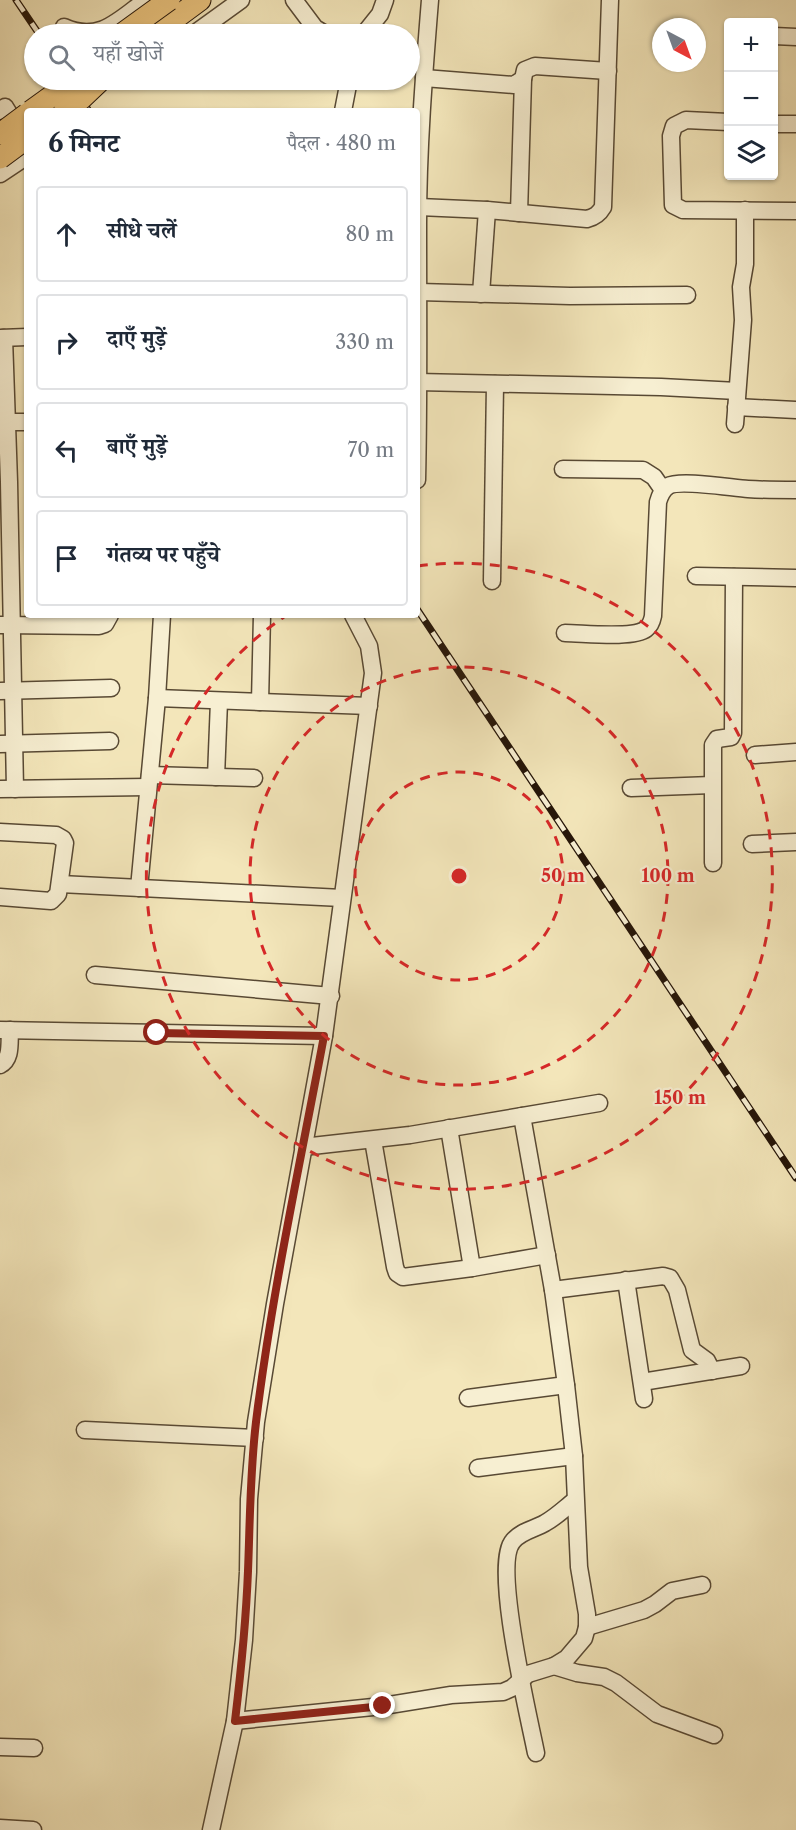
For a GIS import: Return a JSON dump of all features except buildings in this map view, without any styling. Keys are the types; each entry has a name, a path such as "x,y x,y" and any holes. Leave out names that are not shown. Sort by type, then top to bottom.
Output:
{"main road":[{"path":"136,24 169,0"},
{"path":"168,24 200,0"},
{"path":"35,108 60,90"},
{"path":"68,108 90,90"},
{"path":"0,134 24,116"},
{"path":"0,158 24,142"}],"street":[{"path":"209,24 241,0"},
{"path":"294,0 312,24"},
{"path":"372,24 380,14 385,0"},
{"path":"420,181 430,0"},
{"path":"420,207 487,210 587,219 594,218 599,213 603,207 610,0"},
{"path":"113,24 140,4 149,24"},
{"path":"778,36 796,37"},
{"path":"519,213 525,70 535,66 608,71"},
{"path":"424,78 513,85 523,79"},
{"path":"343,108 347,90"},
{"path":"0,111 5,107 24,136"},
{"path":"724,122 686,120 674,126 671,136 672,203 676,208 683,210 796,211"},
{"path":"778,124 796,124"},
{"path":"0,174 24,158"},
{"path":"481,294 487,210"},
{"path":"735,424 743,320 741,286 745,264 746,210"},
{"path":"420,292 570,296 687,295"},
{"path":"24,337 2,338 7,422 5,483 13,553 6,626 8,789 216,777 254,778"},
{"path":"420,382 661,387 796,410"},
{"path":"492,581 495,384"},
{"path":"7,422 24,422"},
{"path":"563,469 643,470 654,477 663,490"},
{"path":"5,483 24,482"},
{"path":"565,633 631,634 645,630 651,623 657,502 663,490 674,484 796,490"},
{"path":"696,576 796,578"},
{"path":"713,863 715,841 712,784 714,741 731,737 733,732 734,577"},
{"path":"6,626 99,626 105,624 108,618"},
{"path":"140,888 162,618"},
{"path":"260,702 262,618"},
{"path":"211,1830 235,1721 244,1640 249,1499 255,1438 275,1304 331,996 373,673 369,646 355,618"},
{"path":"7,691 111,688"},
{"path":"157,699 369,706"},
{"path":"216,777 219,701"},
{"path":"7,744 110,741"},
{"path":"755,755 796,752"},
{"path":"631,788 712,784"},
{"path":"0,832 60,836 65,843 58,894 51,901 0,897"},
{"path":"752,844 796,842"},
{"path":"60,884 342,898"},
{"path":"95,975 331,996"},
{"path":"0,1065 4,1064 8,1057 5,1030 324,1036"},
{"path":"303,1147 373,1140 599,1103"},
{"path":"235,1721 372,1708 451,1695 503,1692 512,1688 521,1679 567,1658 584,1638 587,1614 579,1567 574,1501 574,1456 566,1385 553,1290 522,1116"},
{"path":"449,1128 472,1268"},
{"path":"373,1140 398,1273 403,1277 547,1255"},
{"path":"553,1290 663,1276 670,1278 677,1290 692,1350 706,1360 711,1371"},
{"path":"626,1280 643,1390 711,1371 741,1366"},
{"path":"468,1398 566,1385"},
{"path":"85,1430 255,1438"},
{"path":"478,1468 574,1456"},
{"path":"537,1753 512,1627 506,1558 513,1541 520,1535 548,1522 574,1501"},
{"path":"587,1627 644,1610 672,1591 702,1585"},
{"path":"554,1665 577,1673 604,1677 616,1683 657,1714 714,1735"},
{"path":"0,1747 34,1748"},
{"path":"0,1828 33,1830"}],"railway":[{"path":"16,0 32,24"},
{"path":"75,90 87,108"},
{"path":"420,614 796,1178"}],"route":[{"path":"157,1033 324,1036 256,1422 249,1499 244,1640 235,1721 383,1706"}]}
